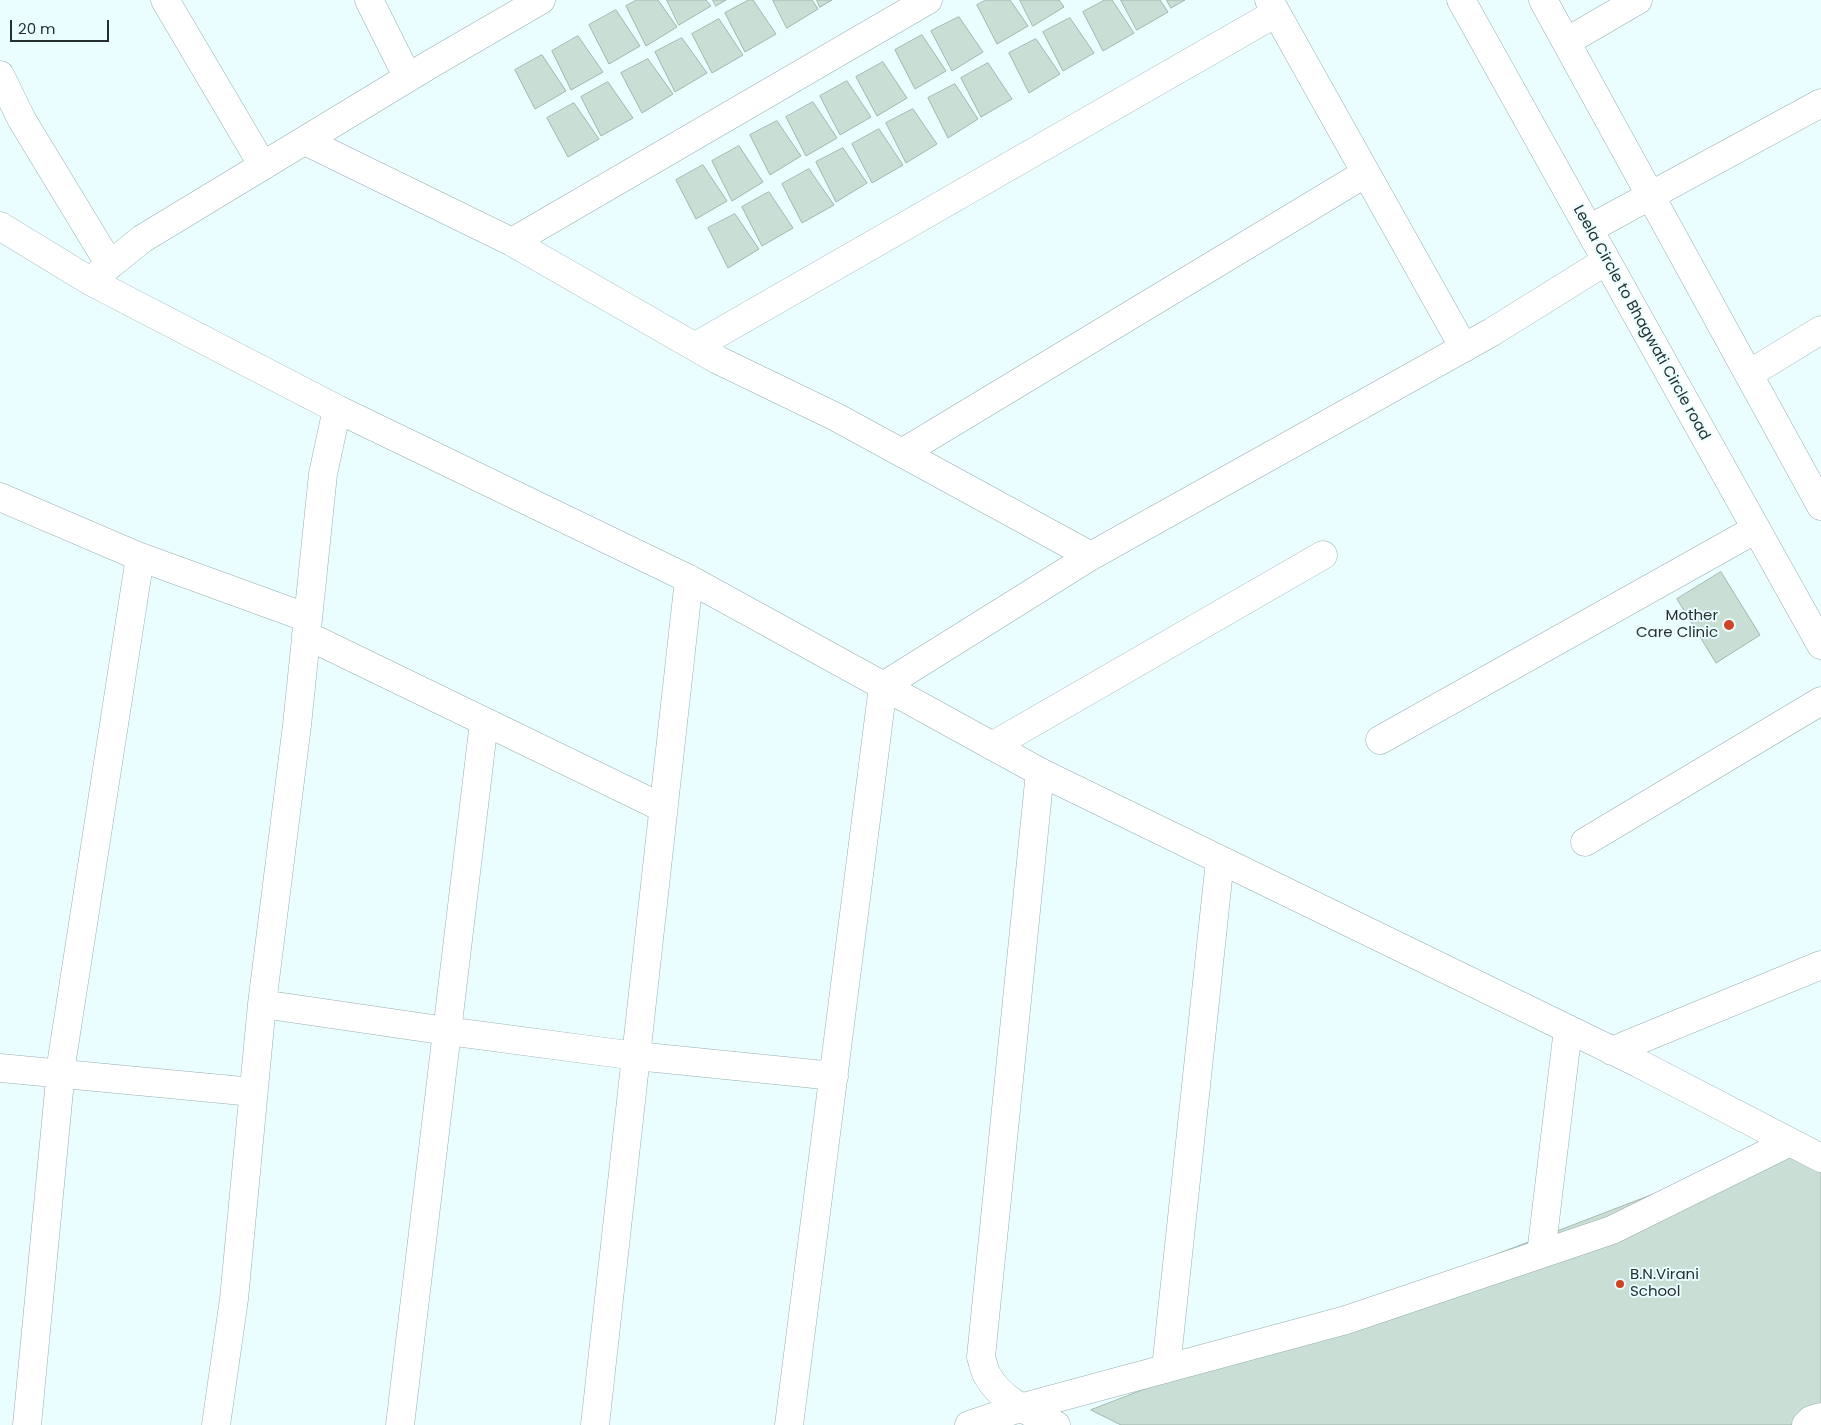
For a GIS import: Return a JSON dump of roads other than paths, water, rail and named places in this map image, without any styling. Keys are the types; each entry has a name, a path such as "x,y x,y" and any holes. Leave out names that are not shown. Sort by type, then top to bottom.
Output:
{"street":[{"path":"165,0 263,166"},
{"path":"369,0 408,78"},
{"path":"100,273 142,239 541,0"},
{"path":"512,242 928,0"},
{"name":"Leela Circle to Bhagwati Circle road","path":"1461,0 1821,645"},
{"path":"1543,0 1821,506"},
{"path":"1566,42 1638,0"},
{"path":"696,346 1273,6 1464,348"},
{"path":"0,75 100,273"},
{"path":"1588,229 1821,103"},
{"path":"305,140 512,242 718,360 836,417 1091,556"},
{"path":"902,453 1366,173"},
{"path":"0,226 100,273 337,409 689,579 1040,772 1568,1029 1821,1158"},
{"path":"883,686 1091,556 1492,332 1606,261"},
{"path":"1749,374 1821,330"},
{"path":"216,1425 234,1299 262,1004 296,734 323,474 337,409"},
{"path":"0,497 307,627 484,722 663,808"},
{"path":"1380,740 1756,529"},
{"path":"992,746 1322,555"},
{"path":"28,1425 60,1074 140,557"},
{"path":"595,1425 689,579"},
{"path":"789,1425 883,686"},
{"path":"1585,842 1821,701"},
{"path":"400,1425 484,722"},
{"path":"1040,772 982,1357 987,1375 999,1390 1020,1408 1056,1425"},
{"path":"1166,1368 1220,860"},
{"path":"1612,1051 1821,965"},
{"path":"262,1004 636,1056 834,1076"},
{"path":"1541,1254 1568,1029"},
{"path":"0,1068 253,1092"},
{"path":"969,1425 1020,1408 1346,1320 1612,1230 1790,1142"},
{"path":"1806,1425 1811,1420 1821,1417"}],"place":[{"name":"Mother Care Clinic","path":"1729,625"},
{"name":"B.N.Virani School","path":"1620,1284"}]}
